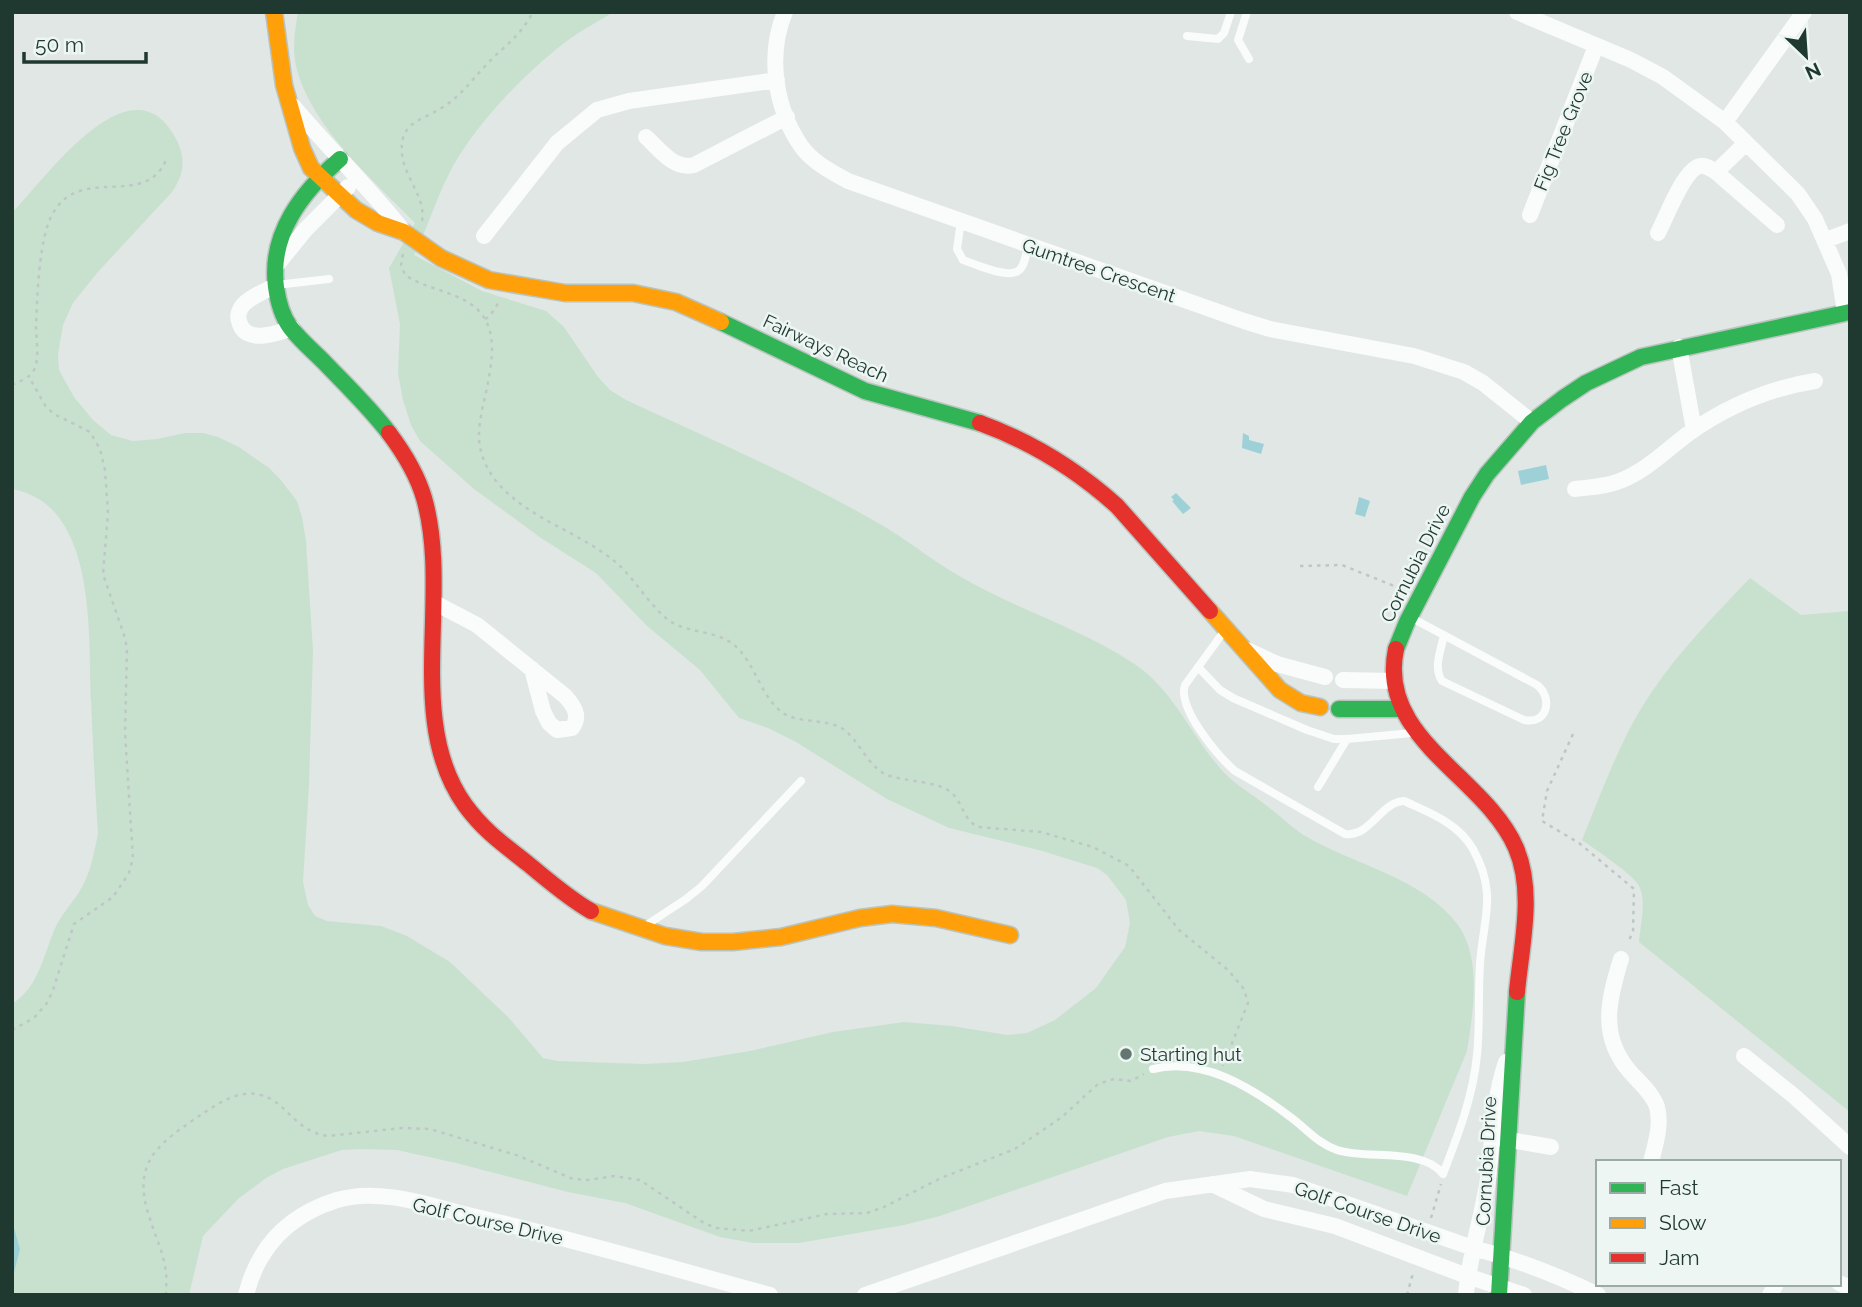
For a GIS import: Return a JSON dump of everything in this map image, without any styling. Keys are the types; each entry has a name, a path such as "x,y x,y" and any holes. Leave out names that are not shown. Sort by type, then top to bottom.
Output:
{"street":[{"name":"Fairways Reach","path":"274,12 282,74 302,148 311,168 356,211 408,236 465,270 508,285 565,293 633,293 676,302 864,391 892,402 959,417 1008,433 1064,462 1090,481 1117,506 1280,690 1301,703 1320,706"},
{"name":"Gumtree Crescent","path":"785,12 774,52 777,80 787,117 802,147 826,169 848,181 1270,329 1414,356 1464,372 1483,383 1532,422"},
{"path":"1517,12 1631,60 1663,77 1725,122 1798,194 1826,240 1839,274 1847,313"},
{"path":"1725,122 1804,12"},
{"name":"Fig Tree Grove","path":"1530,215 1596,46"},
{"path":"484,236 557,143 597,110 629,101 777,80"},
{"name":"Fairways Reach","path":"291,104 408,236"},
{"path":"646,137 679,166 687,167 787,117"},
{"path":"1716,172 1746,143"},
{"path":"340,159 319,176 298,200 285,221 276,267 280,306 292,328 383,424 403,451 416,476 431,526 435,603 434,712 439,752 451,782 489,834 585,908 641,929 687,941 716,942 805,933 874,915 895,914 972,925 1010,935"},
{"path":"1658,233 1687,175 1699,166 1707,166 1716,172 1777,225"},
{"path":"276,267 306,229 340,197 356,177"},
{"path":"1826,240 1850,231"},
{"path":"276,285 242,306 238,315 239,325 253,335 274,334 292,328"},
{"name":"Cornubia Drive","path":"1499,1290 1501,1138 1524,916 1525,888 1522,867 1505,828 1416,732 1401,709 1392,668 1396,649 1472,497 1487,474 1532,422 1586,383 1641,358 1847,313"},
{"path":"1679,348 1694,430"},
{"path":"1575,489 1603,485 1630,476 1694,430 1764,392 1815,381"},
{"path":"435,603 477,625 532,669"},
{"name":"Fairways Reach","path":"1245,649 1277,664 1325,677"},
{"path":"1343,680 1394,681"},
{"path":"1339,709 1401,709"},
{"path":"1621,959 1611,993 1608,1019 1616,1054 1657,1105 1658,1124 1651,1160"},
{"path":"1744,1056 1794,1096 1850,1147"},
{"path":"1501,1138 1551,1147"},
{"name":"Cornubia Drive","path":"1466,1295 1467,1276 1488,1180 1501,1138"},
{"name":"Golf Course Drive","path":"865,1295 1165,1191 1250,1179 1293,1185 1560,1276 1598,1295"},
{"name":"Golf Course Drive","path":"1212,1184 1264,1209 1335,1226 1499,1290 1524,1295"},
{"name":"Golf Course Drive","path":"246,1295 260,1256 273,1238 286,1227 310,1212 338,1200 372,1196 524,1228 771,1295"}],"lane":[{"path":"1187,36 1221,37 1231,12"},
{"path":"1247,12 1238,40 1249,59"},
{"path":"961,221 957,249 963,260 1011,274 1023,266 1028,245"},
{"path":"276,285 329,279"},
{"path":"1410,617 1444,635 1542,688 1546,700 1544,713 1540,718 1536,721 1524,720 1442,681 1437,667 1444,635"},
{"path":"1153,1069 1185,1066 1221,1076 1251,1091 1290,1117 1317,1140 1338,1151 1407,1157 1437,1165 1443,1174 1472,1086 1478,1038 1481,947 1489,907 1485,882 1473,849 1448,822 1399,801 1364,830 1352,835 1345,834 1235,771 1219,754 1184,702 1185,685 1226,628"},
{"path":"1198,667 1220,690 1246,706 1334,739 1416,732"},
{"path":"1318,788 1347,739"},
{"path":"641,929 702,886 800,781"}],"path":[{"path":"533,12 512,43 490,61 460,95 416,122 405,132 402,142 403,162 421,202 423,214 420,227 408,236 401,258 402,269 405,275 459,298 485,319 491,364 479,440 482,456 499,484 544,518 617,564 672,622 721,638 736,646 769,698 783,713 839,727 887,775 926,784 952,794 971,823 978,827 1041,832 1093,847 1129,866 1179,930 1228,970 1244,989 1248,1000 1246,1009 1221,1076"},
{"path":"12,385 29,377 34,370 37,356 37,310 46,231 58,205 71,194 87,188 140,184 157,173 166,160"},
{"path":"485,319 495,310 508,285"},
{"path":"12,1030 34,1018 47,1003 74,924 113,897 124,882 133,858 125,733 127,648 103,575 108,535 105,470 100,449 90,432 54,414 46,407 29,377"},
{"path":"1300,566 1342,565 1420,597"},
{"path":"1573,734 1547,791 1542,821 1579,843 1634,889 1633,931 1621,959"},
{"path":"166,1295 166,1274 144,1198 143,1177 153,1154 172,1136 218,1104 239,1094 270,1098 303,1128 318,1135 402,1128 430,1129 519,1156 573,1179 629,1177 647,1183 704,1223 716,1228 749,1231 827,1214 867,1213 884,1207 941,1178 1015,1149 1062,1117 1098,1084 1114,1079 1131,1081 1153,1069"},
{"path":"1429,1223 1440,1192"},
{"path":"1407,1295 1415,1267"}],"green space":[{"path":"298,12 613,12 578,33 551,54 500,102 458,158 414,255 482,291 546,311 564,327 598,377 610,390 626,400 826,494 890,530 961,577 1091,639 1133,663 1169,697 1209,754 1236,783 1302,834 1406,883 1443,909 1466,938 1470,953 1474,986 1472,1020 1467,1051 1407,1196 1234,1136 1199,1131 1168,1137 940,1216 799,1243 753,1243 720,1237 625,1203 568,1192 456,1163 397,1150 342,1150 283,1169 238,1199 203,1236 189,1295 12,1295 12,1004 29,988 35,978 57,924 85,881 98,834 89,643 83,576 74,546 60,519 40,500 12,489 12,213 66,153 89,132 113,116 136,110 157,116 179,144 182,172 172,192 73,303 63,325 58,354 59,370 74,397 93,420 111,435 133,441 185,433 203,433 218,437 239,447 269,468 297,501 306,541 313,651 303,882 308,905 315,916 327,921 381,926 407,936 450,962 509,1018 543,1058 557,1061 644,1064 683,1062 750,1051 833,1032 904,1022 1007,1035 1027,1033 1055,1020 1096,988 1125,947 1130,923 1126,900 1107,875 1097,868 1039,850 949,828 887,799 796,742 739,718 700,670 647,626 596,573 541,538 474,489 420,441 411,425 398,373 400,324 389,268 415,223 345,151 315,110 303,88 296,66 294,39"},
{"path":"1750,578 1801,615 1850,611 1850,1112 1639,942 1643,906 1639,886 1582,840 1621,746 1640,710 1685,648"}],"water":[{"path":"1243,433 1249,436 1249,440 1264,444 1261,454 1242,448"},
{"path":"1546,465 1549,479 1521,485 1518,471"},
{"path":"1176,493 1191,508 1183,514 1172,501 1174,500 1171,497"},
{"path":"1359,497 1370,501 1365,517 1355,514"},
{"path":"12,1221 20,1249 12,1280"}],"traffic: fast":[{"path":"340,159 301,200 283,232 275,268 277,292 290,327 389,433"},
{"path":"1396,649 1407,622 1472,497 1487,474 1532,422 1562,399 1586,383 1641,357 1850,312"},
{"path":"721,322 865,391 980,423"},
{"path":"1339,709 1401,709"},
{"path":"1499,1295 1517,992"}],"traffic: slow":[{"path":"274,12 284,85 302,148 311,168 356,210 378,223 404,232 441,258 489,280 565,293 633,293 676,302 721,322"},
{"path":"1210,611 1280,690 1301,703 1320,707"},
{"path":"591,911 665,936 702,942 781,937 860,918 892,914 936,918 1010,935"}],"traffic: jam":[{"path":"980,423 1035,448 1069,468 1117,506 1210,611"},
{"path":"389,433 418,481 431,536 434,575 433,696 437,735 447,771 465,805 487,830 558,888 591,911"},
{"path":"1396,649 1394,680 1402,708 1417,733 1501,822 1522,865 1526,901 1517,992"}],"place":[{"name":"Starting hut","path":"1126,1054"}]}
